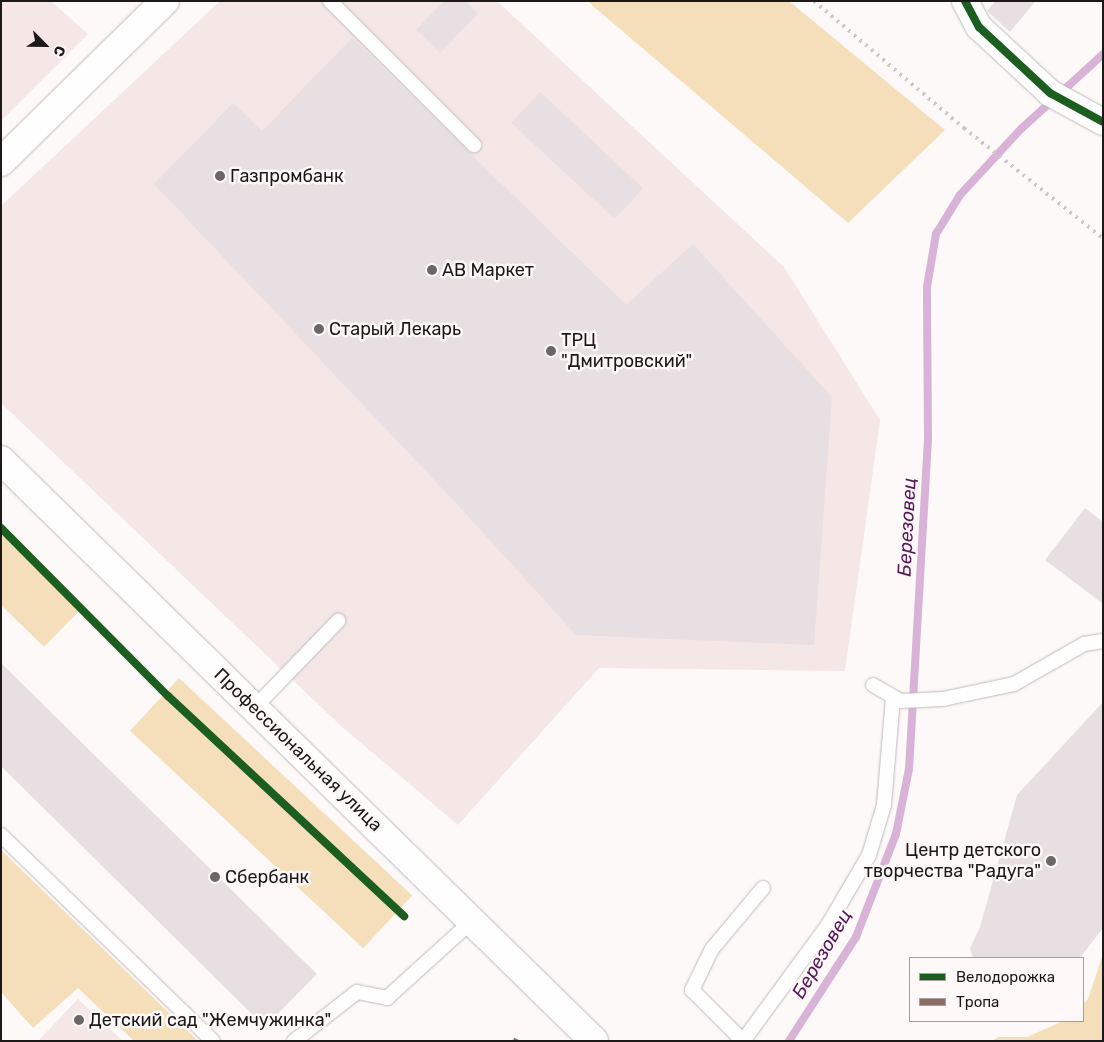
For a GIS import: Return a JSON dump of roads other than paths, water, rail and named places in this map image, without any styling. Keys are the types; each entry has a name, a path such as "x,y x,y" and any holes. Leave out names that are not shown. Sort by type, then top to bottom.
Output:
{"main road":[{"path":"1,162 165,1"},
{"name":"Профессиональная улица","path":"1,460 594,1041"}],"street":[{"path":"965,1 979,27 1056,98 1103,122"}],"lane":[{"path":"330,1 474,145"},
{"path":"255,707 338,621"},
{"path":"873,685 897,699 943,699 1014,684 1084,644 1103,641"},
{"path":"763,888 712,949 692,990 744,1041 828,925 870,855 884,804 897,699"},
{"path":"1,834 213,1041"},
{"path":"294,1041 357,992 387,998 472,921"}],"waterway":[{"name":"Березовец","path":"789,1041 856,937 896,834 909,769 928,439 927,287 936,234 960,195 1021,129 1103,54"}],"railway":[{"path":"814,1 964,128 1103,238"}],"place":[{"name":"Газпромбанк","path":"220,176"},
{"name":"АВ Маркет","path":"432,270"},
{"name":"Старый Лекарь","path":"319,329"},
{"name":"ТРЦ \"Дмитровский\"","path":"551,351"},
{"name":"Центр детского творчества \"Радуга\"","path":"1051,861"},
{"name":"Сбербанк","path":"215,877"},
{"name":"Детский сад \"Жемчужинка\"","path":"79,1020"}]}
